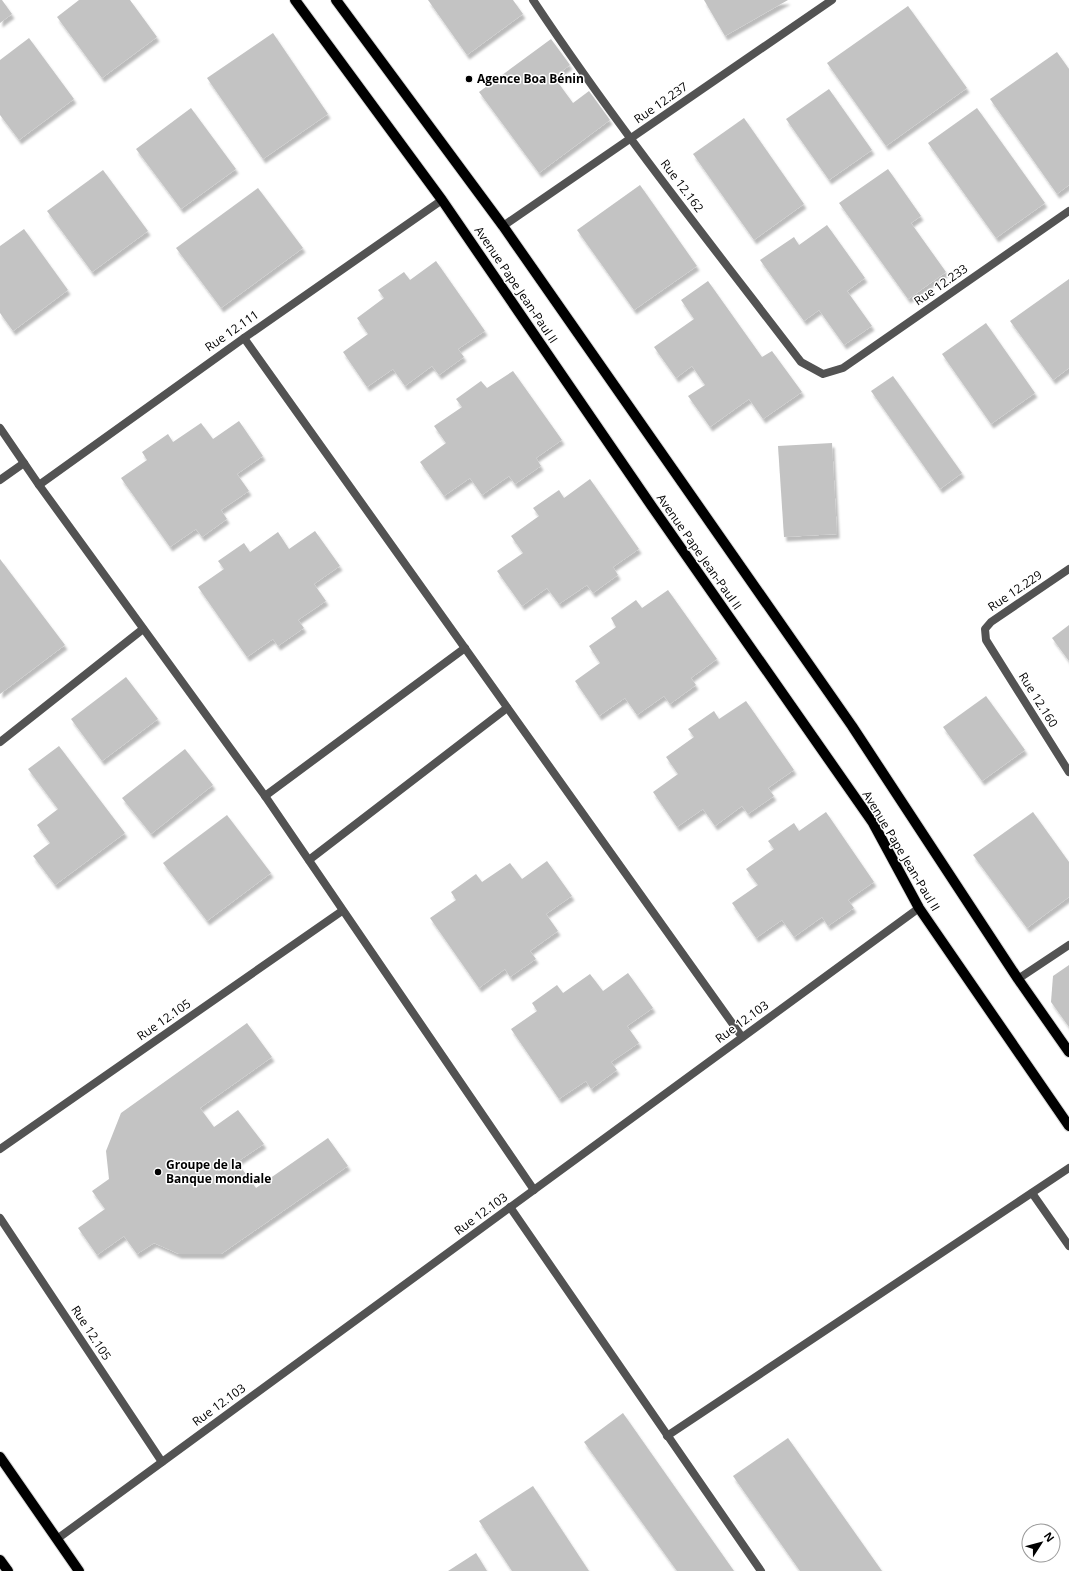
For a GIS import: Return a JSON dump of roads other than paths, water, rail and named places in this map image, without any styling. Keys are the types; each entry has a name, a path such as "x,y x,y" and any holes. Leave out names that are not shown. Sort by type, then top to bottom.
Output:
{"main road":[{"name":"Avenue Pape Jean-Paul II","path":"295,0 442,200 653,508 873,823 919,908 1069,1126"},
{"name":"Avenue Pape Jean-Paul II","path":"336,0 503,226 852,726 1018,979 1069,1052"},
{"path":"0,1457 79,1571"},
{"path":"0,1560 8,1571"}],"street":[{"name":"Rue 12.162","path":"533,0 568,52 630,138 801,362 823,374"},
{"name":"Rue 12.237","path":"503,226 832,0"},
{"name":"Rue 12.111","path":"39,485 244,338 442,200"},
{"name":"Rue 12.233","path":"823,374 843,368 1069,211"},
{"path":"244,338 742,1037"},
{"path":"0,428 39,485 143,629 266,796 342,911 534,1190"},
{"path":"0,480 24,463"},
{"name":"Rue 12.229","path":"986,640 985,629 990,622 1069,569"},
{"path":"0,742 143,629"},
{"name":"Rue 12.160","path":"986,640 1069,772"},
{"path":"266,796 465,648"},
{"path":"308,860 507,708"},
{"name":"Rue 12.103","path":"57,1539 919,908"},
{"name":"Rue 12.105","path":"0,1148 342,911"},
{"path":"1018,979 1069,944"},
{"path":"668,1436 1069,1168"},
{"path":"1032,1193 1069,1246"},
{"path":"510,1207 761,1571"},
{"name":"Rue 12.105","path":"0,1218 162,1462"}],"place":[{"name":"Agence Boa Bénin","path":"469,79"},
{"name":"Groupe de la Banque mondiale","path":"158,1172"}]}
